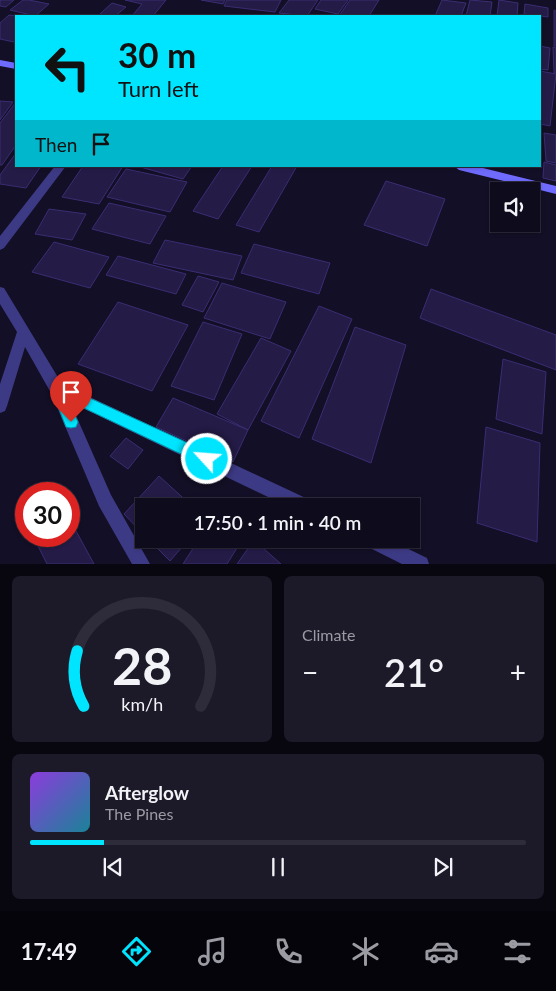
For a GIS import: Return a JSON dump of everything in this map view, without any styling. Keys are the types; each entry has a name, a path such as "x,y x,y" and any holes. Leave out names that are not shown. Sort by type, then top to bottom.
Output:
{"street":[{"path":"0,63 15,66"},
{"path":"0,245 60,167"},
{"path":"463,167 556,190"},
{"path":"0,292 57,389 91,471 119,530 142,564"},
{"path":"0,406 24,330"},
{"path":"57,389 287,498"},
{"path":"388,548 421,564"}],"building":[{"path":"0,0 14,0 6,7 0,6"},
{"path":"23,0 49,4 36,15 10,10"},
{"path":"125,0 166,0 154,15 133,15 142,4"},
{"path":"201,0 225,0 223,4"},
{"path":"227,0 281,0 275,12 224,6"},
{"path":"289,0 318,0 308,15 279,13"},
{"path":"321,0 348,0 338,14 315,9"},
{"path":"350,0 379,0 370,15 340,15"},
{"path":"442,0 466,3 461,15 435,15"},
{"path":"470,0 492,2 490,15 466,15"},
{"path":"499,0 518,3 517,15 497,15"},
{"path":"112,3 126,7 116,15 100,14"},
{"path":"525,4 548,8 548,17 524,14"},
{"path":"554,10 556,11 556,46 554,46"},
{"path":"9,15 15,16 14,42 0,39 0,23"},
{"path":"541,46 550,48 548,70 541,69"},
{"path":"553,47 556,48 556,73 554,73"},
{"path":"541,71 556,74 550,126 541,124"},
{"path":"0,101 13,102 0,120"},
{"path":"15,103 15,146 2,165 0,165 0,123"},
{"path":"544,133 556,135 556,163 546,161"},
{"path":"15,154 15,167 40,167 26,188 0,184 0,175"},
{"path":"544,162 556,165 556,181 543,178"},
{"path":"82,167 122,167 99,204 62,197"},
{"path":"141,167 191,167 183,179"},
{"path":"222,167 251,167 218,219 193,211"},
{"path":"271,167 296,167 259,232 236,225"},
{"path":"126,169 187,182 170,212 107,197"},
{"path":"386,181 445,199 427,246 364,225"},
{"path":"109,203 166,216 150,244 92,229"},
{"path":"49,209 86,214 72,240 35,234"},
{"path":"165,240 242,256 233,280 153,263"},
{"path":"54,242 109,257 90,288 32,272"},
{"path":"254,244 330,263 319,294 241,273"},
{"path":"118,256 186,274 176,294 106,275"},
{"path":"198,276 219,282 203,312 182,305"},
{"path":"222,283 286,302 270,339 204,318"},
{"path":"431,289 556,335 556,370 420,318"},
{"path":"118,302 188,325 152,391 78,364"},
{"path":"319,306 352,319 299,438 261,421"},
{"path":"203,322 242,334 214,400 171,386"},
{"path":"355,327 406,345 371,463 312,439"},
{"path":"261,338 291,351 248,430 217,414"},
{"path":"503,359 546,372 542,434 496,419"},
{"path":"173,398 248,430 233,462 156,427"},
{"path":"486,427 540,443 537,542 477,523"},
{"path":"126,438 143,450 128,469 110,456"},
{"path":"159,476 183,498 139,498"},
{"path":"135,502 135,526 124,514"},
{"path":"80,538 94,564 47,564 38,547 80,547"},
{"path":"157,548 181,548 170,561"},
{"path":"193,548 237,548 227,564 183,564"},
{"path":"248,548 263,548 281,564 237,564"}],"route":[{"path":"71,422 57,389 207,459"}]}
